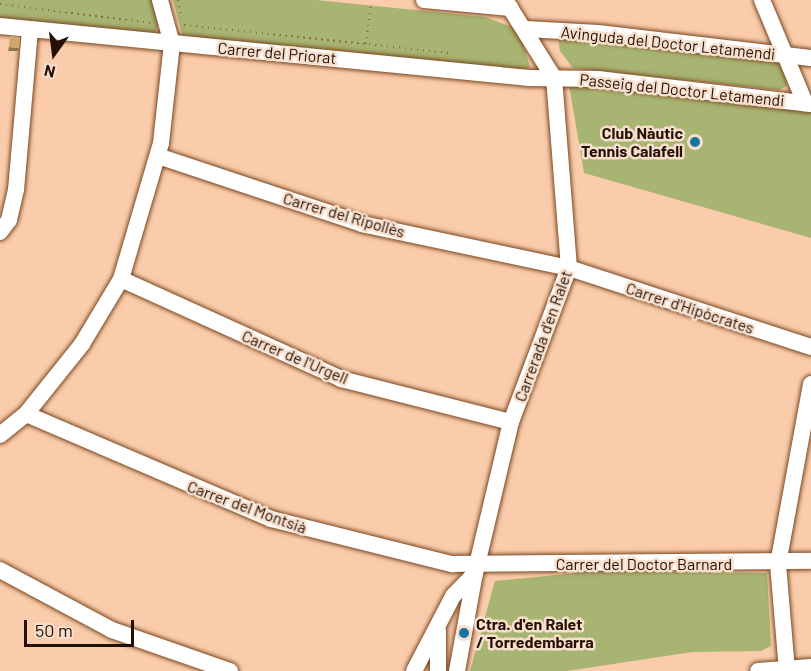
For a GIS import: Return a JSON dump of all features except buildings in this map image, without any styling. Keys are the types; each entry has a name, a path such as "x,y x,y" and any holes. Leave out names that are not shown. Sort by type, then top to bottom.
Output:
{"street":[{"path":"0,435 26,414 82,344 120,279 158,156 172,44 160,0"},
{"path":"424,0 508,4"},
{"path":"762,0 808,103"},
{"name":"Carrerada d'en Ralet","path":"458,671 476,567 511,422 569,268 554,78 526,29 508,4"},
{"name":"Carrer del Priorat","path":"0,26 172,44 554,78"},
{"name":"Avinguda del Doctor Letamendi","path":"526,29 598,33 811,58"},
{"path":"0,232 9,220 16,190 30,30"},
{"name":"Passeig del Doctor Letamendi","path":"554,78 598,79 808,103"},
{"name":"Carrer del Ripollès","path":"158,156 362,224 569,268"},
{"name":"Carrer d'Hipòcrates","path":"569,268 811,347"},
{"name":"Carrer de l'Urgell","path":"120,279 341,379 511,422"},
{"path":"786,669 778,564 811,384"},
{"name":"Carrer del Montsià","path":"26,414 271,519 452,564 476,567"},
{"name":"Carrer del Doctor Barnard","path":"476,567 778,564 811,561"},
{"path":"414,671 438,631 453,596 476,567"},
{"path":"0,570 112,630 230,671"},
{"path":"438,631 438,671"},
{"path":"758,671 811,667"}],"path":[{"path":"0,4 154,24"},
{"path":"365,56 371,5"},
{"path":"184,25 455,54"}],"green space":[{"path":"0,0 152,0 158,26 155,33 0,21"},
{"path":"173,0 316,0 485,17 512,27 522,40 530,67 524,70 183,37"},
{"path":"558,37 783,62 787,86 779,90 573,68 560,51"},
{"name":"Club Nàutic Tennis Calafell","path":"569,85 811,110 811,238 584,173"},
{"path":"598,571 767,573 771,646 761,651 692,652 567,671 470,671 495,581"}],"place":[{"name":"Club Nàutic Tennis Calafell","path":"695,142"},
{"name":"Ctra. d'en Ralet / Torredembarra","path":"464,633"}]}
